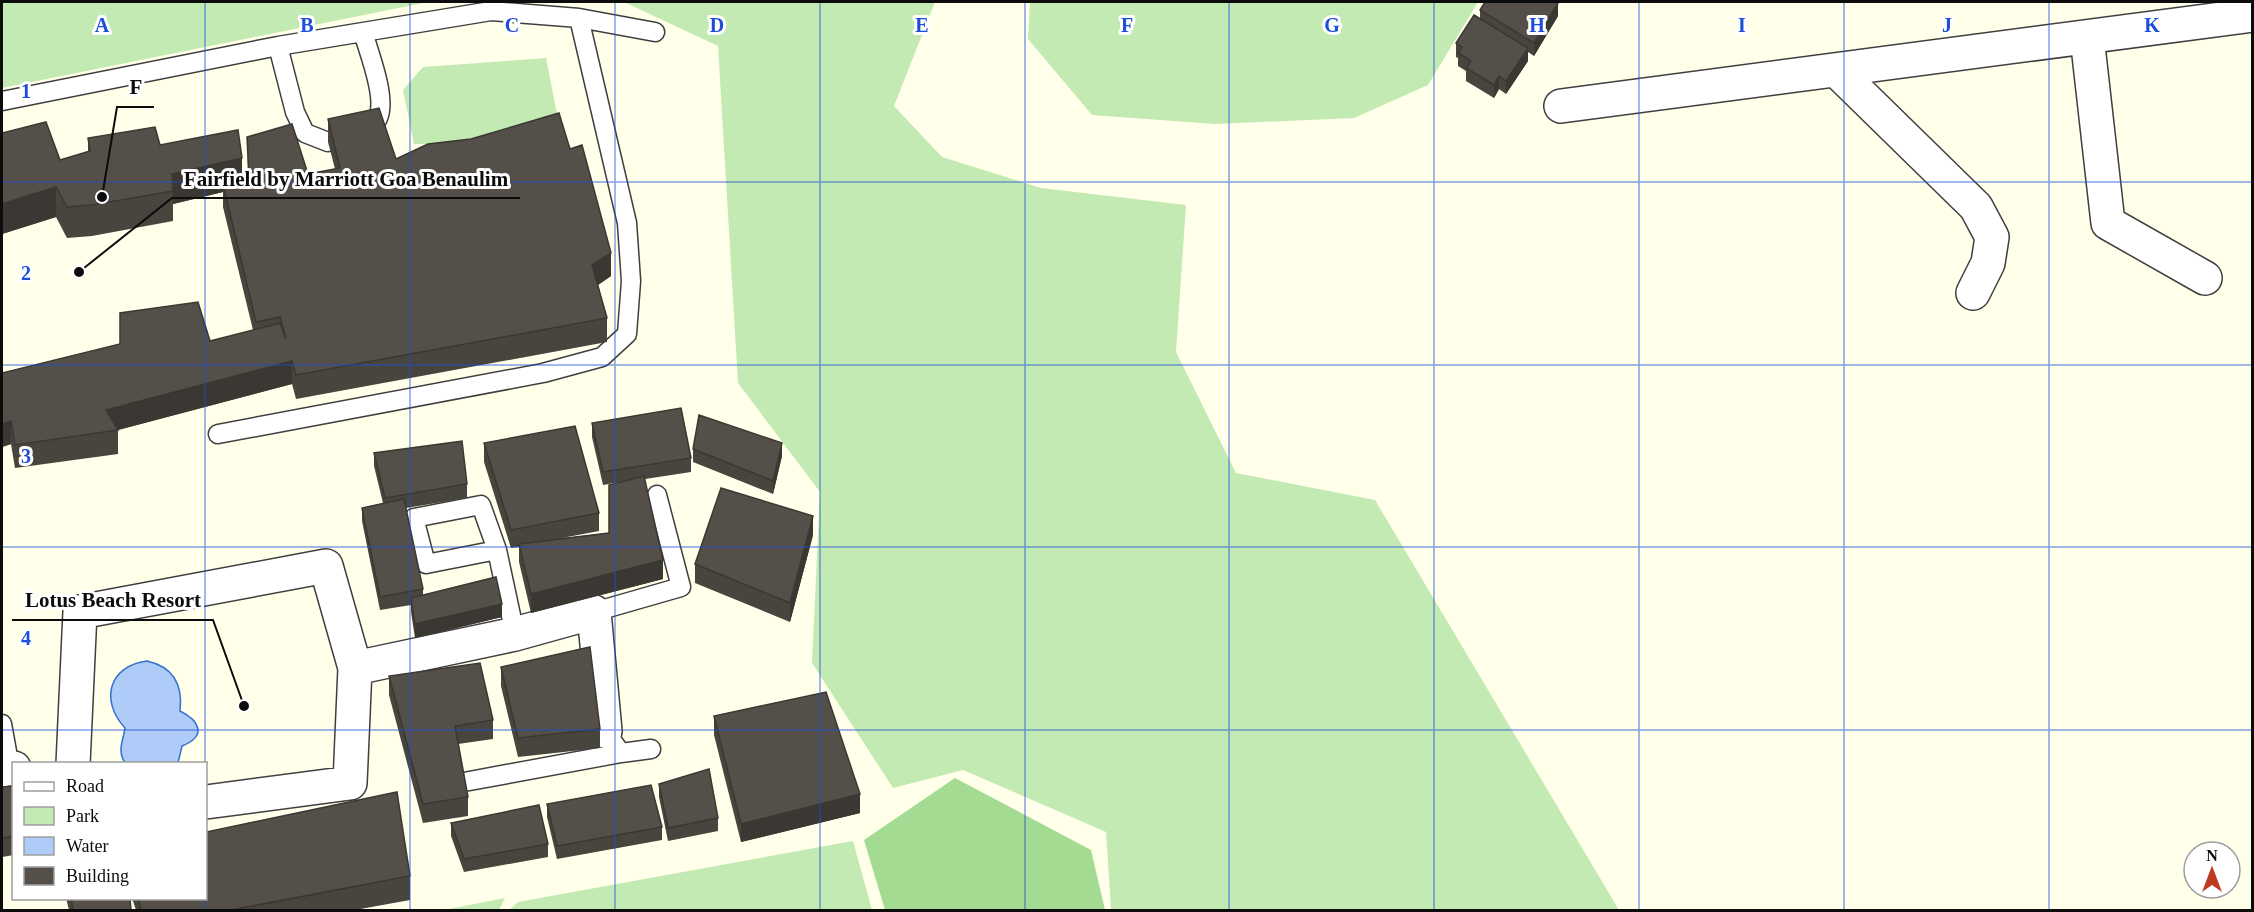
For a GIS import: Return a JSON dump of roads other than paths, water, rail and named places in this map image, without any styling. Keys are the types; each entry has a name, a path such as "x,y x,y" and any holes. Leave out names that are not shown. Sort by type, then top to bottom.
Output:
{"street":[{"path":"1561,106 2253,15"},
{"path":"2087,37 2108,223 2205,278"},
{"path":"1836,70 1976,207 1992,237 1988,263 1973,293"},
{"path":"72,762 80,612 326,566 355,668 350,783 207,802"},
{"path":"355,668 515,634 594,612 613,742"}],"lane":[{"path":"2,101 278,46 491,11 579,18 655,32"},
{"path":"218,434 543,373 602,357 627,334 631,281 627,223 579,18"},
{"path":"363,32 381,104 378,118 368,133"},
{"path":"278,46 295,112 305,133 328,142"},
{"path":"594,612 681,587 657,495"},
{"path":"497,550 426,564 414,518 481,505 497,550 515,634"},
{"path":"2,724 8,769"},
{"path":"464,782 613,742 651,749"}],"water":[{"path":"147,661 156,664 175,678 180,693 180,711 192,719 198,728 195,738 182,746 178,762 125,762 121,746 125,728 112,707 111,696 116,677 134,664"}],"place":[{"name":"F","path":"102,197"},
{"name":"Fairfield by Marriott Goa Benaulim","path":"79,272"},
{"name":"Lotus Beach Resort","path":"244,706"}]}
